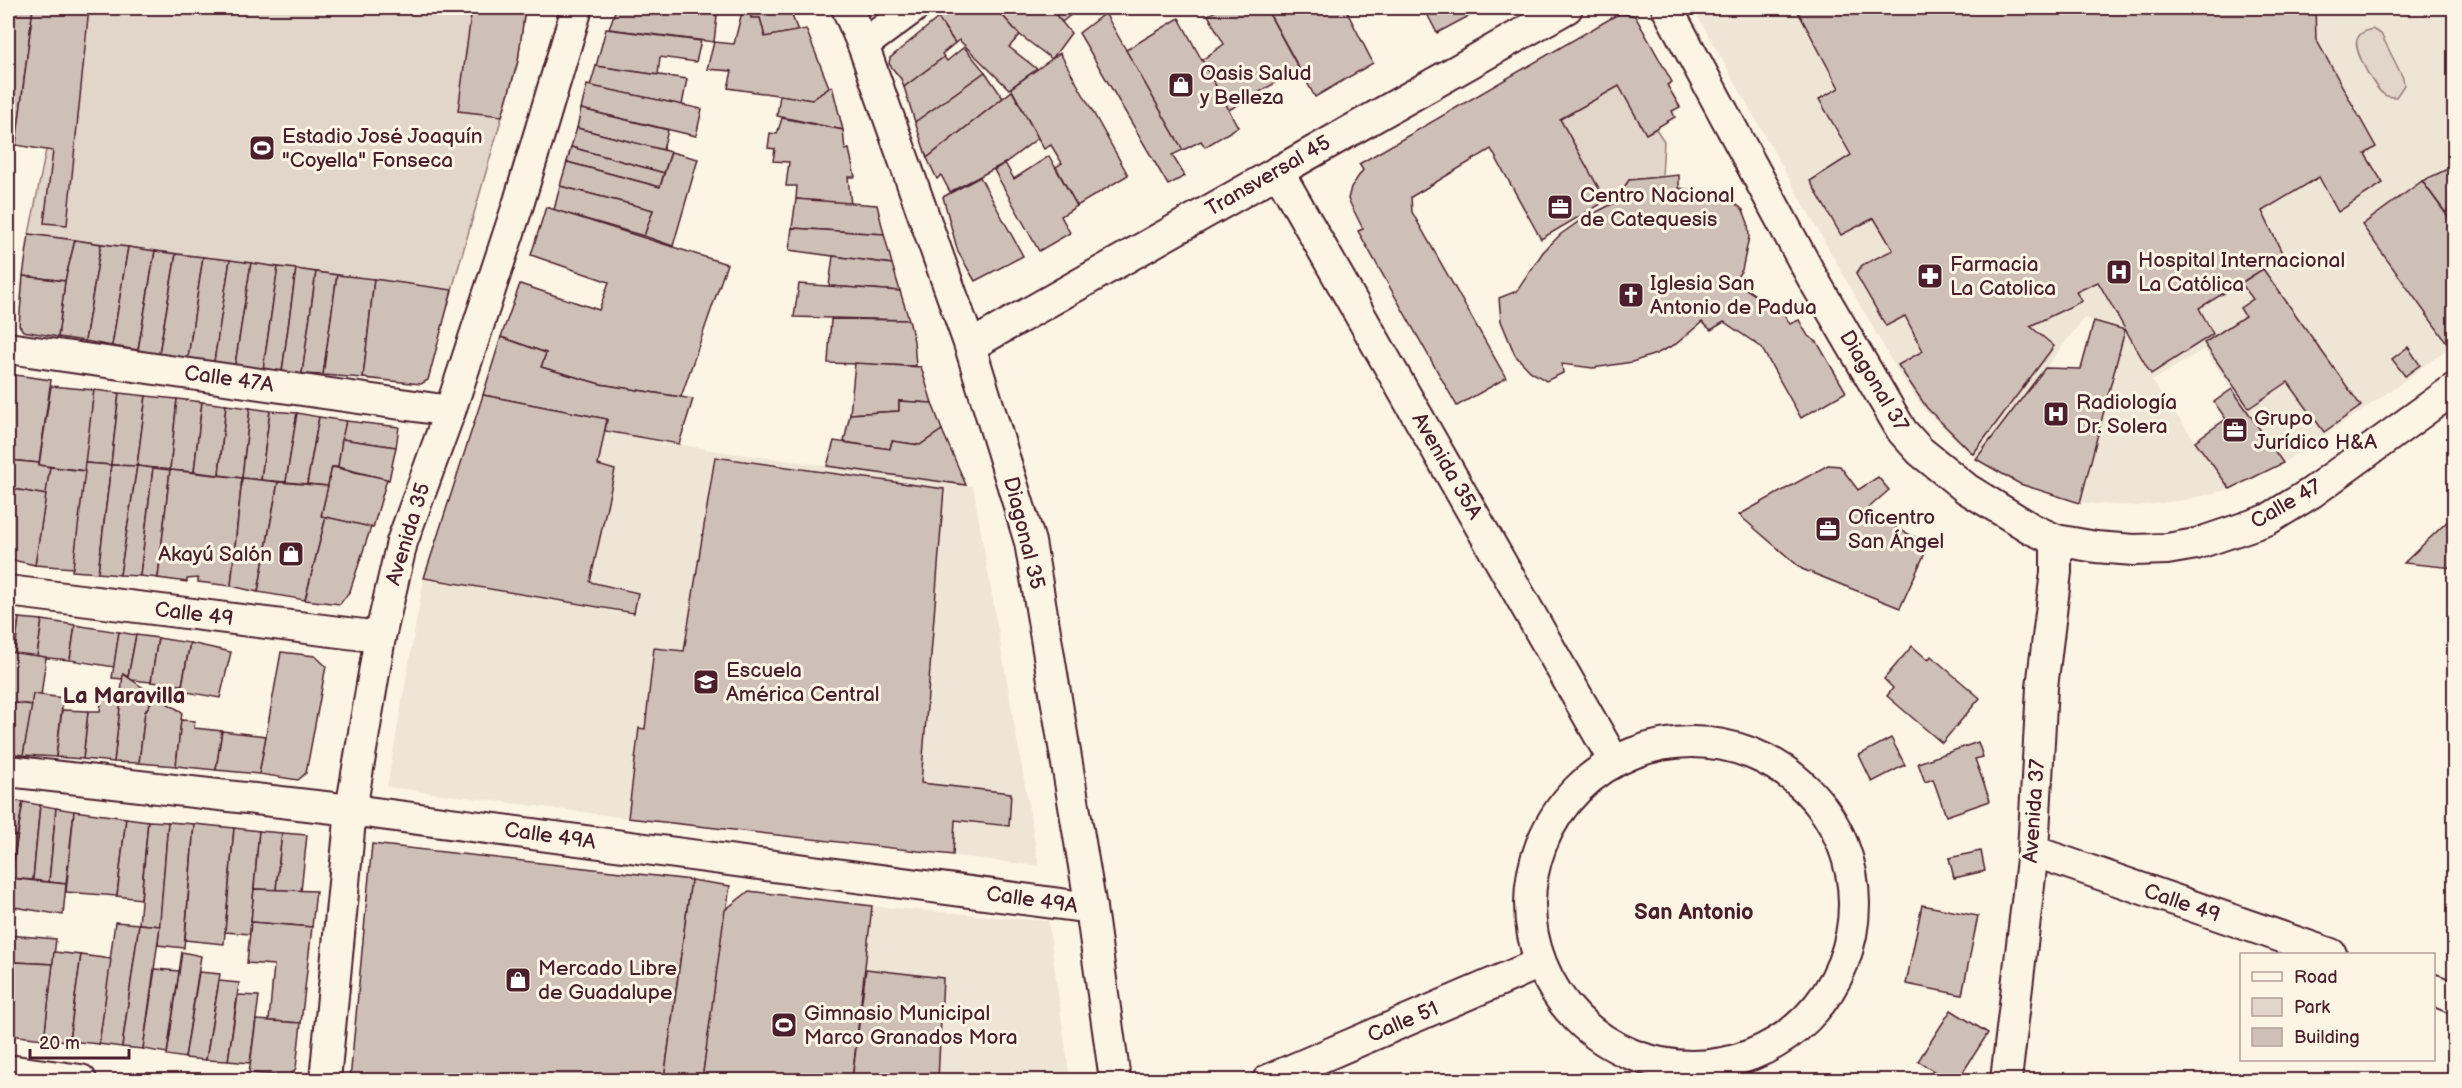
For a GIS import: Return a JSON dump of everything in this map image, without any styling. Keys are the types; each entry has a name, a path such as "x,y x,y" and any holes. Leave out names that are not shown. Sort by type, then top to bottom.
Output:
{"street":[{"name":"Avenida 35","path":"325,1080 351,810 380,637 402,542 450,411 518,205 578,8"},
{"name":"Diagonal 35","path":"847,8 863,45 970,346 1030,542 1092,908 1115,1080"},
{"path":"863,45 913,8"},
{"name":"Transversal 45","path":"970,346 1567,8"},
{"name":"Diagonal 37","path":"1667,8 1812,277 1902,431 1920,451 1967,489 2032,529 2056,540"},
{"name":"Avenida 35A","path":"1278,171 1614,761"},
{"name":"Calle 47A","path":"8,348 450,411"},
{"name":"Calle 47","path":"2056,540 2096,547 2134,550 2167,549 2196,544 2267,520 2311,493 2454,389"},
{"name":"Avenida 37","path":"2006,1080 2033,851 2042,687 2056,572 2056,540"},
{"name":"Calle 49","path":"8,591 380,637"},
{"path":"1718,742 1768,759 1810,790 1841,834 1855,885 1852,938 1833,988 1798,1029 1753,1056 1700,1068 1648,1062 1600,1040 1561,1003 1538,964 1529,912 1534,867 1550,824 1578,788 1614,761 1664,744 1718,742"},
{"name":"Calle 49A","path":"8,771 351,810 1092,908"},
{"name":"Calle 49","path":"2033,851 2328,953"},
{"name":"Calle 51","path":"1268,1080 1538,964"},
{"path":"2435,991 2454,998"},
{"path":"8,1070 81,1080"}],"shaded area":[{"name":"Hospital Internacional La Católica","path":"1693,8 2454,8 2454,166 2429,177 2362,226 2450,347 2369,406 2283,463 2204,349 2152,381 2230,489 2185,500 2136,506 2080,503 2124,330 2084,318 1976,459 1924,409 1895,367"},
{"name":"Escuela América Central","path":"483,395 607,419 605,431 718,451 973,486 1039,866 619,817 387,787 424,578"},
{"path":"872,906 1048,921 1070,1080 852,1080"}],"green space":[{"name":"Estadio José Joaquín \"Coyella\" Fonseca","path":"33,8 525,8 518,61 452,290 29,234 46,150 16,145"},
{"path":"2372,29 2381,34 2403,78 2404,85 2396,97 2382,93 2366,71 2358,53 2358,38"},
{"path":"1619,86 1646,134 1656,129 1664,141 1662,177 1629,180 1619,195 1606,201 1560,119"}],"building":[{"path":"8,8 33,8 16,145 8,144"},
{"path":"33,8 89,8 67,225 44,223 53,151 16,145"},
{"path":"472,8 525,8 518,61 502,116 458,111"},
{"path":"616,8 699,8 717,16 714,42 609,29"},
{"path":"733,8 789,8 798,31 765,37 760,18 751,18 750,12 734,12"},
{"path":"945,8 996,8 1020,35 1009,47 1037,69 1009,89 959,40 955,43 938,18 947,10"},
{"path":"996,8 1050,8 1071,33 1052,59 1020,35"},
{"path":"1050,8 1079,8 1062,22"},
{"path":"1221,8 1266,8 1299,69 1229,110 1202,60 1224,44 1208,15"},
{"path":"1278,8 1345,8 1373,63 1315,97 1269,13"},
{"path":"1424,8 1484,8 1437,33"},
{"name":"Hospital Internacional La Católica","path":"1796,8 2315,8 2316,39 2376,147 2365,154 2383,183 2338,212 2319,177 2262,211 2284,257 2199,308 2213,334 2151,374 2098,282 2076,292 2082,301 2030,326 2054,346 1973,454 1927,408 1898,365 1923,351 1905,316 1886,326 1856,274 1862,265 1893,250 1874,218 1841,235 1810,181 1851,155 1819,99 1839,88"},
{"path":"742,12 750,12 751,18 760,18 765,37 806,29 829,87 812,100 728,88 732,71 707,69 714,42 734,44"},
{"path":"1105,13 1183,150 1172,155 1185,176 1168,185 1079,33"},
{"name":"Centro Nacional de Catequesis","path":"1620,13 1635,16 1672,82 1667,85 1680,107 1672,111 1675,117 1646,134 1619,86 1560,119 1606,201 1541,239 1491,149 1411,197 1412,212 1506,378 1457,406 1358,231 1363,229 1348,199 1351,187 1363,170 1359,164"},
{"path":"938,18 955,43 942,54 944,57 904,87 901,79 889,64 890,58"},
{"name":"Oasis Salud y Belleza","path":"1179,18 1238,127 1205,147 1201,141 1183,150 1126,50"},
{"path":"606,29 701,41 696,62 660,57 658,75 596,66"},
{"path":"964,47 985,72 915,122 904,87 944,57 947,61"},
{"path":"1060,53 1128,175 1077,206 1056,167 1062,163 1051,145 1044,149 1011,88"},
{"path":"596,66 687,79 682,105 590,86"},
{"path":"985,72 1003,98 927,158 915,122"},
{"path":"587,85 702,109 696,136 581,109"},
{"path":"832,86 843,130 777,116 780,95 812,100"},
{"path":"1012,91 1038,138 1005,163 950,192 941,175 937,179 927,158"},
{"path":"581,109 668,130 663,150 577,128"},
{"path":"782,118 843,130 845,150 849,149 855,177 848,177 851,205 796,199 797,186 786,186 789,162 773,161 775,149 768,148 770,133 777,134"},
{"path":"577,128 671,152 664,173 571,147"},
{"path":"571,147 664,173 660,187 567,162"},
{"path":"671,152 698,159 673,246 644,236 653,210 560,186 567,162 660,187"},
{"path":"1049,156 1077,206 1061,216 1070,233 1039,251 994,170 1005,163 1014,179"},
{"path":"2454,166 2454,209 2445,212 2422,181"},
{"name":"Iglesia San Antonio de Padua","path":"1679,175 1679,188 1714,196 1716,194 1732,201 1743,210 1748,223 1749,237 1742,270 1734,281 1784,314 1790,324 1799,320 1808,336 1817,342 1846,392 1801,418 1761,347 1724,322 1711,330 1702,322 1676,344 1632,362 1593,368 1562,364 1563,373 1546,381 1530,371 1515,355 1501,321 1499,298 1517,291 1543,252 1561,234 1581,220 1620,200 1619,195 1629,180"},
{"path":"980,177 1023,256 975,281 958,252 943,197"},
{"path":"2422,181 2454,225 2454,344 2450,347 2362,225"},
{"path":"560,186 653,210 644,236 554,210"},
{"path":"796,199 877,205 884,234 792,228"},
{"path":"546,207 727,264 681,397 600,384 541,367 546,353 501,337 520,284 599,310 609,282 531,255"},
{"path":"792,228 884,234 892,264 789,250"},
{"path":"29,234 75,240 65,281 23,276"},
{"path":"75,240 101,244 85,341 58,337 65,281"},
{"path":"101,244 128,247 112,346 85,341"},
{"path":"128,247 155,251 138,350 112,346"},
{"path":"155,251 176,254 159,354 138,350"},
{"path":"176,254 203,257 188,358 159,354"},
{"path":"833,256 892,264 900,291 829,286"},
{"path":"203,257 230,260 214,362 188,358"},
{"path":"230,260 251,263 235,365 214,362"},
{"path":"251,263 278,267 263,370 235,365"},
{"path":"278,267 296,269 282,372 263,370"},
{"path":"296,269 316,272 302,374 282,372"},
{"path":"2263,269 2361,406 2324,432 2288,382 2249,408 2204,343 2245,316 2240,308 2253,299 2241,283"},
{"path":"316,272 337,275 323,375 302,374"},
{"path":"337,275 374,279 363,378 323,375"},
{"path":"23,276 65,281 58,337 23,331 19,325"},
{"path":"374,279 452,290 428,380 421,384 363,378"},
{"path":"799,284 900,291 909,320 794,317"},
{"path":"831,319 909,320 916,366 828,363"},
{"name":"Radiología Dr. Solera","path":"2094,321 2125,330 2080,503 2020,484 1976,459 2045,368 2081,369"},
{"path":"501,337 546,353 541,367 600,384 693,399 679,444 605,431 607,419 483,395"},
{"path":"2408,347 2420,365 2405,376 2392,359"},
{"path":"855,363 921,367 932,403 899,401 899,411 850,414"},
{"path":"8,374 51,380 39,463 8,460"},
{"path":"51,386 94,390 85,471 39,465"},
{"name":"Grupo Jurídico H&A","path":"2232,389 2283,463 2230,489 2195,441 2226,419 2214,402"},
{"path":"94,390 119,393 111,465 85,463"},
{"path":"119,393 146,396 137,466 111,465"},
{"path":"483,395 607,419 598,465 615,470 590,582 638,593 634,613 424,578"},
{"path":"146,396 177,399 170,470 137,466"},
{"path":"177,399 202,402 194,472 170,470"},
{"path":"899,401 932,403 942,430 920,445 892,441 890,449 844,442 850,414 899,411"},
{"path":"202,402 226,405 219,475 194,472"},
{"path":"226,405 250,408 242,478 219,475"},
{"path":"250,408 270,411 261,480 242,478"},
{"path":"270,411 297,413 286,482 261,480"},
{"path":"297,413 319,417 307,484 286,482"},
{"path":"319,417 346,421 338,467 332,467 328,486 307,484"},
{"path":"346,421 399,427 396,447 342,439"},
{"path":"942,430 966,485 827,466 834,441 890,449 892,441 920,445"},
{"path":"342,439 396,447 389,480 338,467"},
{"path":"715,457 944,489 921,783 1011,793 1009,826 955,820 953,855 628,818 639,728 645,729 654,648 684,651"},
{"path":"8,460 39,463 39,465 50,467 46,495 8,488"},
{"path":"85,463 111,465 98,573 72,571"},
{"path":"111,465 137,466 120,575 98,573"},
{"name":"Oficentro San Ángel","path":"1828,465 1840,466 1858,490 1878,477 1889,490 1864,512 1929,544 1900,608 1802,569 1739,515"},
{"path":"137,466 153,468 140,576 120,575"},
{"path":"50,467 85,471 73,568 35,565"},
{"path":"332,467 387,479 373,528 321,516"},
{"path":"153,468 170,470 158,578 140,576"},
{"path":"170,470 242,478 231,586 198,582 198,578 187,579 187,582 158,578"},
{"path":"242,478 278,482 258,592 231,586"},
{"name":"Akayú Salón","path":"278,482 328,486 321,516 326,517 305,600 258,592"},
{"path":"8,488 46,495 35,565 8,559"},
{"path":"2454,515 2454,568 2404,563"},
{"path":"326,517 371,527 350,591 340,604 305,600"},
{"path":"8,616 19,618 15,654 8,652"},
{"path":"19,618 42,620 37,657 15,654"},
{"path":"42,620 75,625 70,660 37,657"},
{"path":"75,625 119,632 114,667 70,660"},
{"path":"119,632 136,635 128,677 123,674 123,679 112,678"},
{"path":"136,635 158,638 151,682 132,680 128,677"},
{"path":"158,638 190,643 182,685 151,682"},
{"path":"190,643 231,652 220,698 181,691"},
{"path":"1912,646 1928,660 1931,656 1980,698 1942,743 1887,696 1893,688 1884,679"},
{"path":"8,652 46,657 41,696 33,694 32,705 8,702"},
{"path":"281,652 315,656 326,666 306,773 298,780 259,774"},
{"path":"123,674 155,696 145,712 139,763 114,762"},
{"path":"33,694 63,698 56,757 23,755"},
{"path":"102,696 121,698 114,762 83,759 88,711 100,711"},
{"path":"155,696 182,712 176,766 139,763 145,712"},
{"path":"8,702 32,705 23,755 8,753"},
{"path":"62,710 88,711 83,759 56,757"},
{"path":"181,720 195,721 194,728 222,731 216,770 176,766"},
{"path":"222,731 266,736 259,774 216,770"},
{"path":"1891,738 1905,765 1872,782 1859,755"},
{"path":"1978,742 1983,757 1975,759 1990,801 1946,816 1933,779 1925,782 1918,763"},
{"path":"8,800 23,802 17,836 8,835"},
{"path":"23,802 40,805 33,880 11,878"},
{"path":"40,805 56,808 49,882 33,880"},
{"path":"56,808 74,811 66,884 49,882"},
{"path":"74,811 126,818 117,896 66,892"},
{"path":"126,818 148,821 141,899 117,896"},
{"path":"148,821 168,822 160,926 139,924"},
{"path":"168,822 194,824 184,948 158,945"},
{"path":"194,824 234,828 224,944 185,940"},
{"path":"234,828 259,831 250,934 225,932"},
{"path":"259,831 282,833 276,890 254,889"},
{"path":"282,833 307,835 301,891 276,890"},
{"path":"8,835 17,836 11,878 8,878"},
{"name":"Mercado Libre de Guadalupe","path":"372,844 691,880 664,1080 350,1080"},
{"path":"1981,851 1985,871 1954,878 1949,858"},
{"path":"8,878 66,884 63,915 8,906"},
{"path":"691,880 730,886 702,1080 664,1080"},
{"path":"254,889 316,891 312,927 251,922"},
{"name":"Gimnasio Municipal Marco Granados Mora","path":"749,891 872,906 852,1080 702,1080 725,910"},
{"path":"1922,905 1978,916 1962,995 1906,984"},
{"path":"115,922 139,924 122,1047 99,1044"},
{"path":"251,922 312,927 301,1023 269,1021 274,965 247,963"},
{"path":"139,924 160,926 143,1049 122,1047"},
{"path":"8,935 56,939 53,964 15,962 9,1035"},
{"path":"54,952 81,955 69,1041 44,1039"},
{"path":"182,952 201,956 185,1058 167,1055"},
{"path":"81,955 111,959 99,1044 69,1041"},
{"path":"15,962 53,964 44,1039 9,1035"},
{"path":"155,969 179,971 167,1053 143,1049"},
{"path":"866,969 943,978 938,1080 852,1080"},
{"path":"199,972 220,974 206,1060 185,1058"},
{"path":"219,981 239,983 228,1061 206,1060"},
{"path":"238,995 259,996 250,1063 228,1061"},
{"path":"1951,1010 1988,1033 1958,1080 1947,1080 1918,1061"},
{"path":"256,1020 301,1023 296,1068 290,1076 249,1073"}],"place":[{"name":"Oasis Salud y Belleza","path":"1181,85"},
{"name":"Estadio José Joaquín \"Coyella\" Fonseca","path":"262,148"},
{"name":"Centro Nacional de Catequesis","path":"1560,207"},
{"name":"Hospital Internacional La Católica","path":"2119,272"},
{"name":"Farmacia La Catolica","path":"1930,276"},
{"name":"Iglesia San Antonio de Padua","path":"1631,295"},
{"name":"Radiología Dr. Solera","path":"2056,414"},
{"name":"Grupo Jurídico H&A","path":"2235,430"},
{"name":"Oficentro San Ángel","path":"1828,529"},
{"name":"Akayú Salón","path":"291,554"},
{"name":"Escuela América Central","path":"706,682"},
{"name":"Mercado Libre de Guadalupe","path":"518,980"},
{"name":"Gimnasio Municipal Marco Granados Mora","path":"784,1025"}],"district":[{"name":"La Maravilla","path":"124,696"},
{"name":"San Antonio","path":"1694,912"}]}
